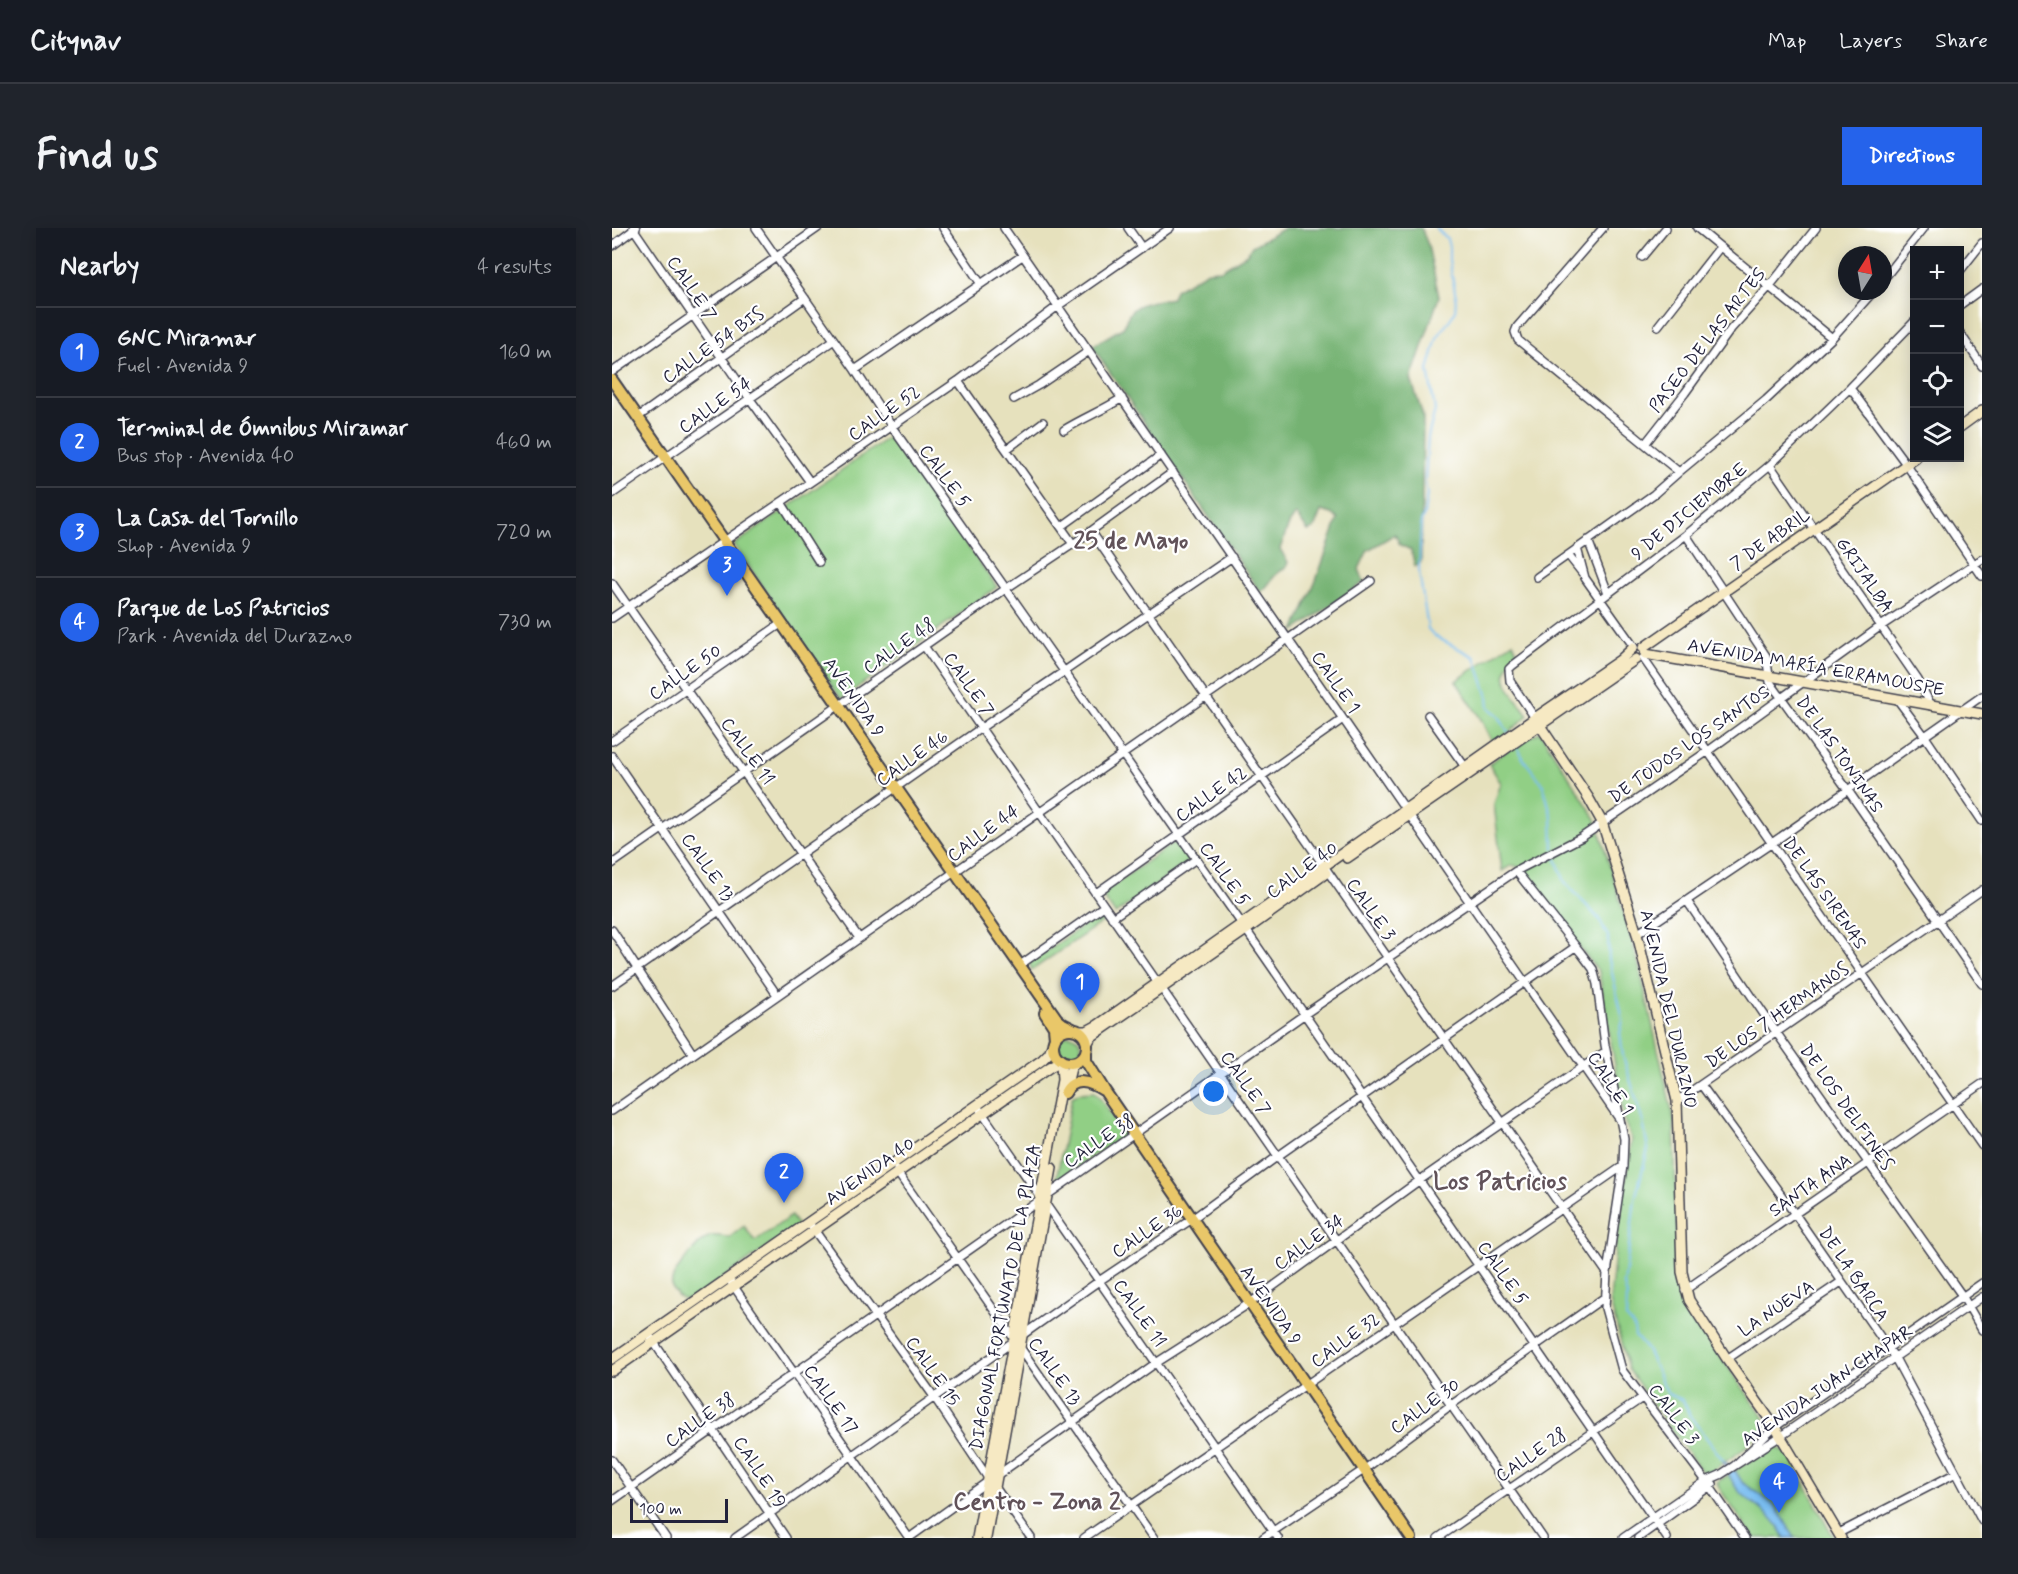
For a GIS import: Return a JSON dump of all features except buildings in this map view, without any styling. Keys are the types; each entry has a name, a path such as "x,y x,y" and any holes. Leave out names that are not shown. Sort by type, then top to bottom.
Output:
{"main road":[{"name":"AVENIDA 9","path":"612,380 663,458"},
{"name":"AVENIDA 9","path":"612,390 663,458 952,873 1051,1022 1054,1029 1054,1040"},
{"path":"1964,424 1982,411"},
{"name":"7 DE ABRIL","path":"1504,744 1620,660 1639,652 1910,462"},
{"name":"AVENIDA MARÍA ERRAMOUSPE","path":"1639,652 1982,714"},
{"name":"AVENIDA DEL DURAZNO","path":"1537,721 1602,822 1637,934 1677,1101 1682,1272 1685,1290 1727,1359 1781,1436 1840,1536"},
{"name":"CALLE 40","path":"1086,1048 1091,1037 1160,986 1504,744"},
{"name":"AVENIDA 9","path":"952,873 1057,1019 1075,1030"},
{"name":"CALLE 40","path":"1075,1030 1087,1031 1160,986"},
{"path":"1075,1030 1082,1034 1086,1048 1076,1063 1061,1061 1053,1051 1054,1040 1062,1031 1075,1030"},
{"name":"AVENIDA 40","path":"612,1359 651,1337 812,1226 897,1172 1046,1057 1054,1040"},
{"name":"AVENIDA 9","path":"1086,1048 1086,1060 1134,1136 1411,1538"},
{"name":"AVENIDA 40","path":"812,1226 897,1161 1061,1061"},
{"name":"DIAGONAL FORTUNATO DE LA PLAZA","path":"1043,1199 1062,1080 1061,1061"},
{"name":"AVENIDA 9","path":"1076,1063 1080,1063 1104,1090"},
{"name":"DIAGONAL FORTUNATO DE LA PLAZA","path":"986,1538 992,1481 1043,1199 1068,1076 1076,1063"},
{"path":"1065,1093 1070,1085 1078,1082 1091,1083 1104,1090"},
{"name":"AVENIDA 40","path":"612,1371 651,1337"},
{"name":"DIAGONAL FORTUNATO DE LA PLAZA","path":"977,1538 992,1481"}],"street":[{"name":"CALLE 5","path":"756,228 892,427 1479,1264 1667,1538"},
{"path":"612,372 818,228"},
{"path":"943,228 981,284"},
{"name":"CALLE 1","path":"1004,228 1620,1120 1624,1139 1623,1163 1607,1273"},
{"path":"1128,228 1142,248"},
{"name":"CALLE 52","path":"612,618 958,381 1058,306 1170,228"},
{"path":"1603,228 1515,332 1518,340 1679,472"},
{"path":"1642,257 1666,228"},
{"path":"1697,228 1832,338"},
{"name":"PASEO DE LAS ARTES","path":"1645,444 1685,393 1724,337 1816,228"},
{"path":"1892,269 1924,228"},
{"path":"612,246 634,229"},
{"name":"CALLE 7","path":"634,229 721,358 810,482"},
{"path":"1964,266 1982,243"},
{"path":"1659,326 1720,247"},
{"path":"855,370 1022,256"},
{"path":"1964,302 1982,289"},
{"name":"CALLE 54 BIS","path":"638,417 805,298"},
{"path":"1537,577 1654,494 1766,400 1832,338 1866,300"},
{"name":"9 DE DICIEMBRE","path":"1537,721 1510,681 1509,669 1686,536 1770,465 1910,326"},
{"name":"CALLE 54","path":"612,494 834,340"},
{"path":"1964,340 1982,366"},
{"path":"1014,399 1040,385 1089,351"},
{"path":"958,381 1073,544"},
{"path":"1850,388 1906,464 1982,576"},
{"path":"1064,430 1081,419 1099,413 1122,398"},
{"path":"1006,449 1042,422"},
{"path":"1061,527 1161,455"},
{"name":"GRIJALBA","path":"1770,465 1918,680 1931,705"},
{"name":"CALLE 48","path":"612,864 1092,531 1173,472"},
{"path":"782,502 819,562"},
{"name":"CALLE 3","path":"1092,531 1607,1273 1605,1308 1622,1370 1708,1484 1745,1538"},
{"name":"DE LAS TONINAS","path":"1686,536 1766,656 1767,675 1770,682 1982,984"},
{"path":"1588,540 1608,593"},
{"name":"DE LAS SIRENAS","path":"1577,548 1583,574 1982,1146"},
{"path":"1568,555 1583,574"},
{"name":"CALLE 46","path":"612,986 981,728 1232,558"},
{"name":"DE TODOS LOS SANTOS","path":"1548,855 1582,837 1708,751 1881,626 1982,559"},
{"name":"CALLE 44","path":"612,1111 1371,580"},
{"name":"CALLE 11","path":"612,583 859,938"},
{"name":"CALLE 50","path":"612,741 779,625"},
{"name":"CALLE 7","path":"924,646 1543,1538"},
{"path":"1637,934 1982,696"},
{"path":"1897,699 1982,821"},
{"path":"1428,715 1468,770"},
{"name":"CALLE 42","path":"1096,893 1343,719"},
{"name":"CALLE 13","path":"612,756 777,995"},
{"name":"CALLE 38","path":"612,1501 1305,1014 1469,901 1516,871 1548,855"},
{"path":"1112,918 1196,859"},
{"path":"1516,871 1593,969 1620,1120"},
{"name":"DE LOS 7 HERMANOS","path":"1677,1101 1702,1086 1776,1032 1982,890"},
{"name":"DE LOS DELFINES","path":"1687,901 1776,1032 1963,1297 1982,1330"},
{"path":"1020,965 1104,906"},
{"path":"612,930 693,1054"},
{"name":"CALLE 36","path":"735,1538 1099,1281 1192,1219 1575,947"},
{"name":"CALLE 34","path":"909,1538 1156,1363 1250,1303 1420,1180 1606,1051"},
{"name":"SANTA ANA","path":"1685,1290 1982,1084"},
{"name":"DE LA BARCA","path":"1702,1086 1895,1358 1982,1521"},
{"name":"CALLE 11","path":"979,1109 1278,1538"},
{"path":"897,1161 897,1172"},
{"name":"CALLE 32","path":"1084,1538 1623,1163"},
{"name":"CALLE 13","path":"897,1172 1154,1538"},
{"name":"CALLE 15","path":"812,1226 935,1398 1031,1538"},
{"name":"CALLE 17","path":"730,1282 909,1538"},
{"name":"LA NUEVA","path":"1727,1359 1841,1282"},
{"name":"AVENIDA JUAN CHAPAR","path":"1734,1466 1775,1427 1982,1283"},
{"name":"CALLE 30","path":"1263,1538 1365,1469 1451,1405 1605,1297"},
{"name":"AVENIDA JUAN CHAPAR","path":"1734,1466 1982,1297"},
{"name":"CALLE 19","path":"651,1337 786,1538"},
{"name":"CALLE 28","path":"1438,1538 1642,1398"},
{"path":"612,1460 666,1538"},
{"path":"1623,1538 1655,1521 1734,1466"},
{"path":"1840,1536 1956,1473"},
{"path":"1638,1538 1655,1521"}],"green space":[{"path":"1285,228 1421,228 1428,245 1439,297 1411,379 1423,416 1421,562 1415,567 1411,550 1400,545 1395,534 1368,550 1359,569 1364,582 1294,631 1315,583 1338,519 1321,511 1314,529 1308,531 1296,514 1289,524 1280,549 1288,562 1286,568 1276,574 1260,592 1092,346 1124,327 1127,318 1136,307 1148,302 1172,298 1175,290 1208,271 1221,270 1247,254 1252,246"},
{"path":"889,437 997,587 841,699 734,545"},
{"path":"1513,642 1518,654 1510,662 1506,670 1506,677 1512,692 1528,715 1511,731 1493,743 1479,716 1456,681"},
{"path":"1540,732 1596,819 1638,962 1674,1120 1678,1291 1686,1309 1764,1417 1766,1428 1742,1450 1705,1476 1628,1369 1610,1301 1616,1243 1632,1139 1625,1123 1599,972 1524,877 1526,869 1512,865 1502,871 1494,804 1501,783 1489,764 1519,742"},
{"path":"1177,840 1191,860 1115,914 1101,894"},
{"path":"1102,913 1108,918 1032,970 1029,963"},
{"path":"1069,1035 1074,1036 1080,1042 1080,1052 1074,1058 1069,1059 1064,1058 1058,1052 1057,1047 1058,1042 1064,1036"},
{"path":"1094,1092 1125,1134 1056,1181 1072,1097 1079,1093"},
{"path":"791,1216 798,1226 693,1299 681,1298 674,1291 672,1281 674,1276 688,1256 707,1238 711,1236 730,1237 744,1226 755,1241"},
{"path":"1771,1447 1777,1447 1790,1456 1834,1538 1754,1538 1719,1488 1717,1482"}],"water":[{"path":"1722,1459 1736,1472 1742,1482 1777,1508 1795,1538 1785,1538 1770,1517 1737,1489"}],"waterway":[{"path":"1436,228 1447,239 1456,297 1455,312 1437,338 1428,370 1435,410 1428,437 1425,481 1427,494 1421,522 1419,571 1428,629 1436,637 1475,657 1488,697 1489,708 1498,715 1508,732"},
{"path":"1516,744 1524,760 1543,784 1552,818 1553,848"},
{"path":"1554,854 1565,882 1599,919 1608,936 1609,960 1623,1020 1620,1033 1623,1056 1643,1122 1648,1149 1635,1199 1624,1285 1627,1296 1626,1318 1634,1327 1635,1336 1647,1350 1668,1394 1683,1400 1690,1416 1723,1460"}],"place":[{"name":"La Casa del Tornillo","path":"727,596"},
{"name":"GNC Miramar","path":"1080,1013"},
{"name":"Terminal de Ómnibus Miramar","path":"784,1203"},
{"name":"Parque de Los Patricios","path":"1779,1513"}],"district":[{"name":"25 de Mayo","path":"1131,540"},
{"name":"Los Patricios","path":"1500,1181"},
{"name":"Centro - Zona 2","path":"1037,1501"}]}
